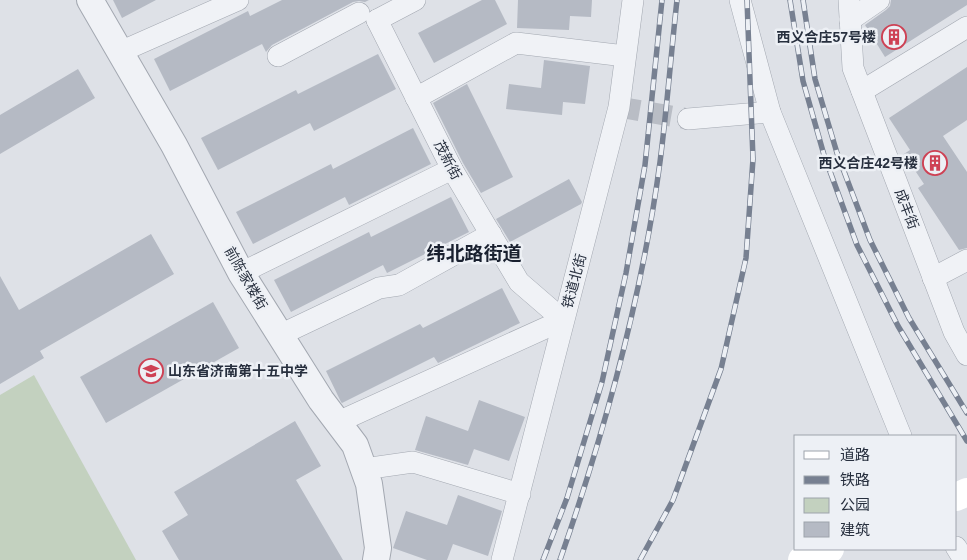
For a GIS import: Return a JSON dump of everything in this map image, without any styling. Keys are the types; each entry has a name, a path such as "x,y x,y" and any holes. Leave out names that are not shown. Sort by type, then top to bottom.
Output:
{"main road":[{"path":"802,560 827,550"}],"street":[{"name":"前陈家楼街","path":"90,0 174,145 241,273 321,400 355,445 369,484 378,548 376,560"},
{"path":"120,52 238,0"},
{"path":"278,56 362,11 414,0"},
{"name":"铁道北街","path":"502,560 619,107 633,0"},
{"path":"740,0 770,112 901,435"},
{"path":"849,10 879,0"},
{"name":"成丰街","path":"849,10 853,68 954,332 967,354"},
{"name":"茂新街","path":"362,11 416,98 452,169 519,282 563,320"},
{"path":"862,91 967,28"},
{"path":"416,98 516,43 625,56"},
{"path":"688,119 770,112"},
{"path":"241,273 452,169"},
{"path":"280,335 379,288 399,285 491,234"},
{"path":"933,278 967,260"},
{"path":"338,422 563,320"},
{"path":"364,469 413,462 520,494"},
{"path":"957,549 964,560"}],"green space":[{"path":"34,375 136,560 0,560 0,395"}],"building":[{"path":"113,0 156,0 122,18"},
{"path":"282,0 369,0 353,2 272,45 266,52 262,44 170,91 154,59 248,11 250,16"},
{"path":"482,0 495,0 507,24 434,63 418,33"},
{"path":"518,0 592,0 591,17 570,16 569,30 517,28"},
{"name":"西义合庄57号楼","path":"891,0 967,0 967,5 885,57 865,25 886,10 890,6"},
{"path":"378,54 396,89 314,131 310,123 218,170 201,138 296,90 298,94"},
{"path":"544,60 590,66 585,104 563,102 562,115 506,109 509,84 541,88"},
{"name":"西义合庄42号楼","path":"967,67 967,120 943,136 967,172 967,248 959,250 918,188 924,184 904,154 910,150 889,118"},
{"path":"78,69 95,98 0,154 0,115"},
{"path":"467,84 513,177 481,193 463,163 433,103"},
{"path":"413,128 431,164 349,205 345,197 253,244 236,212 331,164 333,169"},
{"path":"569,179 582,202 581,204 510,242 496,219"},
{"path":"451,197 469,232 387,273 383,265 291,312 274,280 369,232 371,237"},
{"path":"151,234 174,274 40,351 44,358 0,384 0,276 19,310"},
{"path":"502,288 520,323 438,363 434,357 341,402 326,371 420,324 423,328"},
{"path":"213,302 239,348 106,423 80,377"},
{"path":"479,400 525,417 509,461 474,449 468,465 415,450 426,416 468,431"},
{"path":"295,421 321,466 296,480 343,560 179,560 162,531 188,515 174,492"},
{"path":"458,495 502,511 488,556 453,544 447,560 427,560 393,548 406,511 447,525"}],"tunnel":[{"path":"619,107 688,119"}],"railway":[{"path":"543,560 567,498 602,382 626,273 645,165 662,0"},
{"path":"560,560 607,413 643,263 660,162 677,0"},
{"path":"640,560 673,500 721,369 746,258 753,159 747,0"},
{"path":"790,0 803,81 824,155 857,245 898,326 967,441"},
{"path":"803,0 815,79 837,153 870,240 909,318 967,413"}],"place":[{"name":"西义合庄57号楼","path":"894,37"},
{"name":"西义合庄42号楼","path":"935,163"},
{"name":"山东省济南第十五中学","path":"151,371"}],"district":[{"name":"纬北路街道","path":"474,253"}]}
